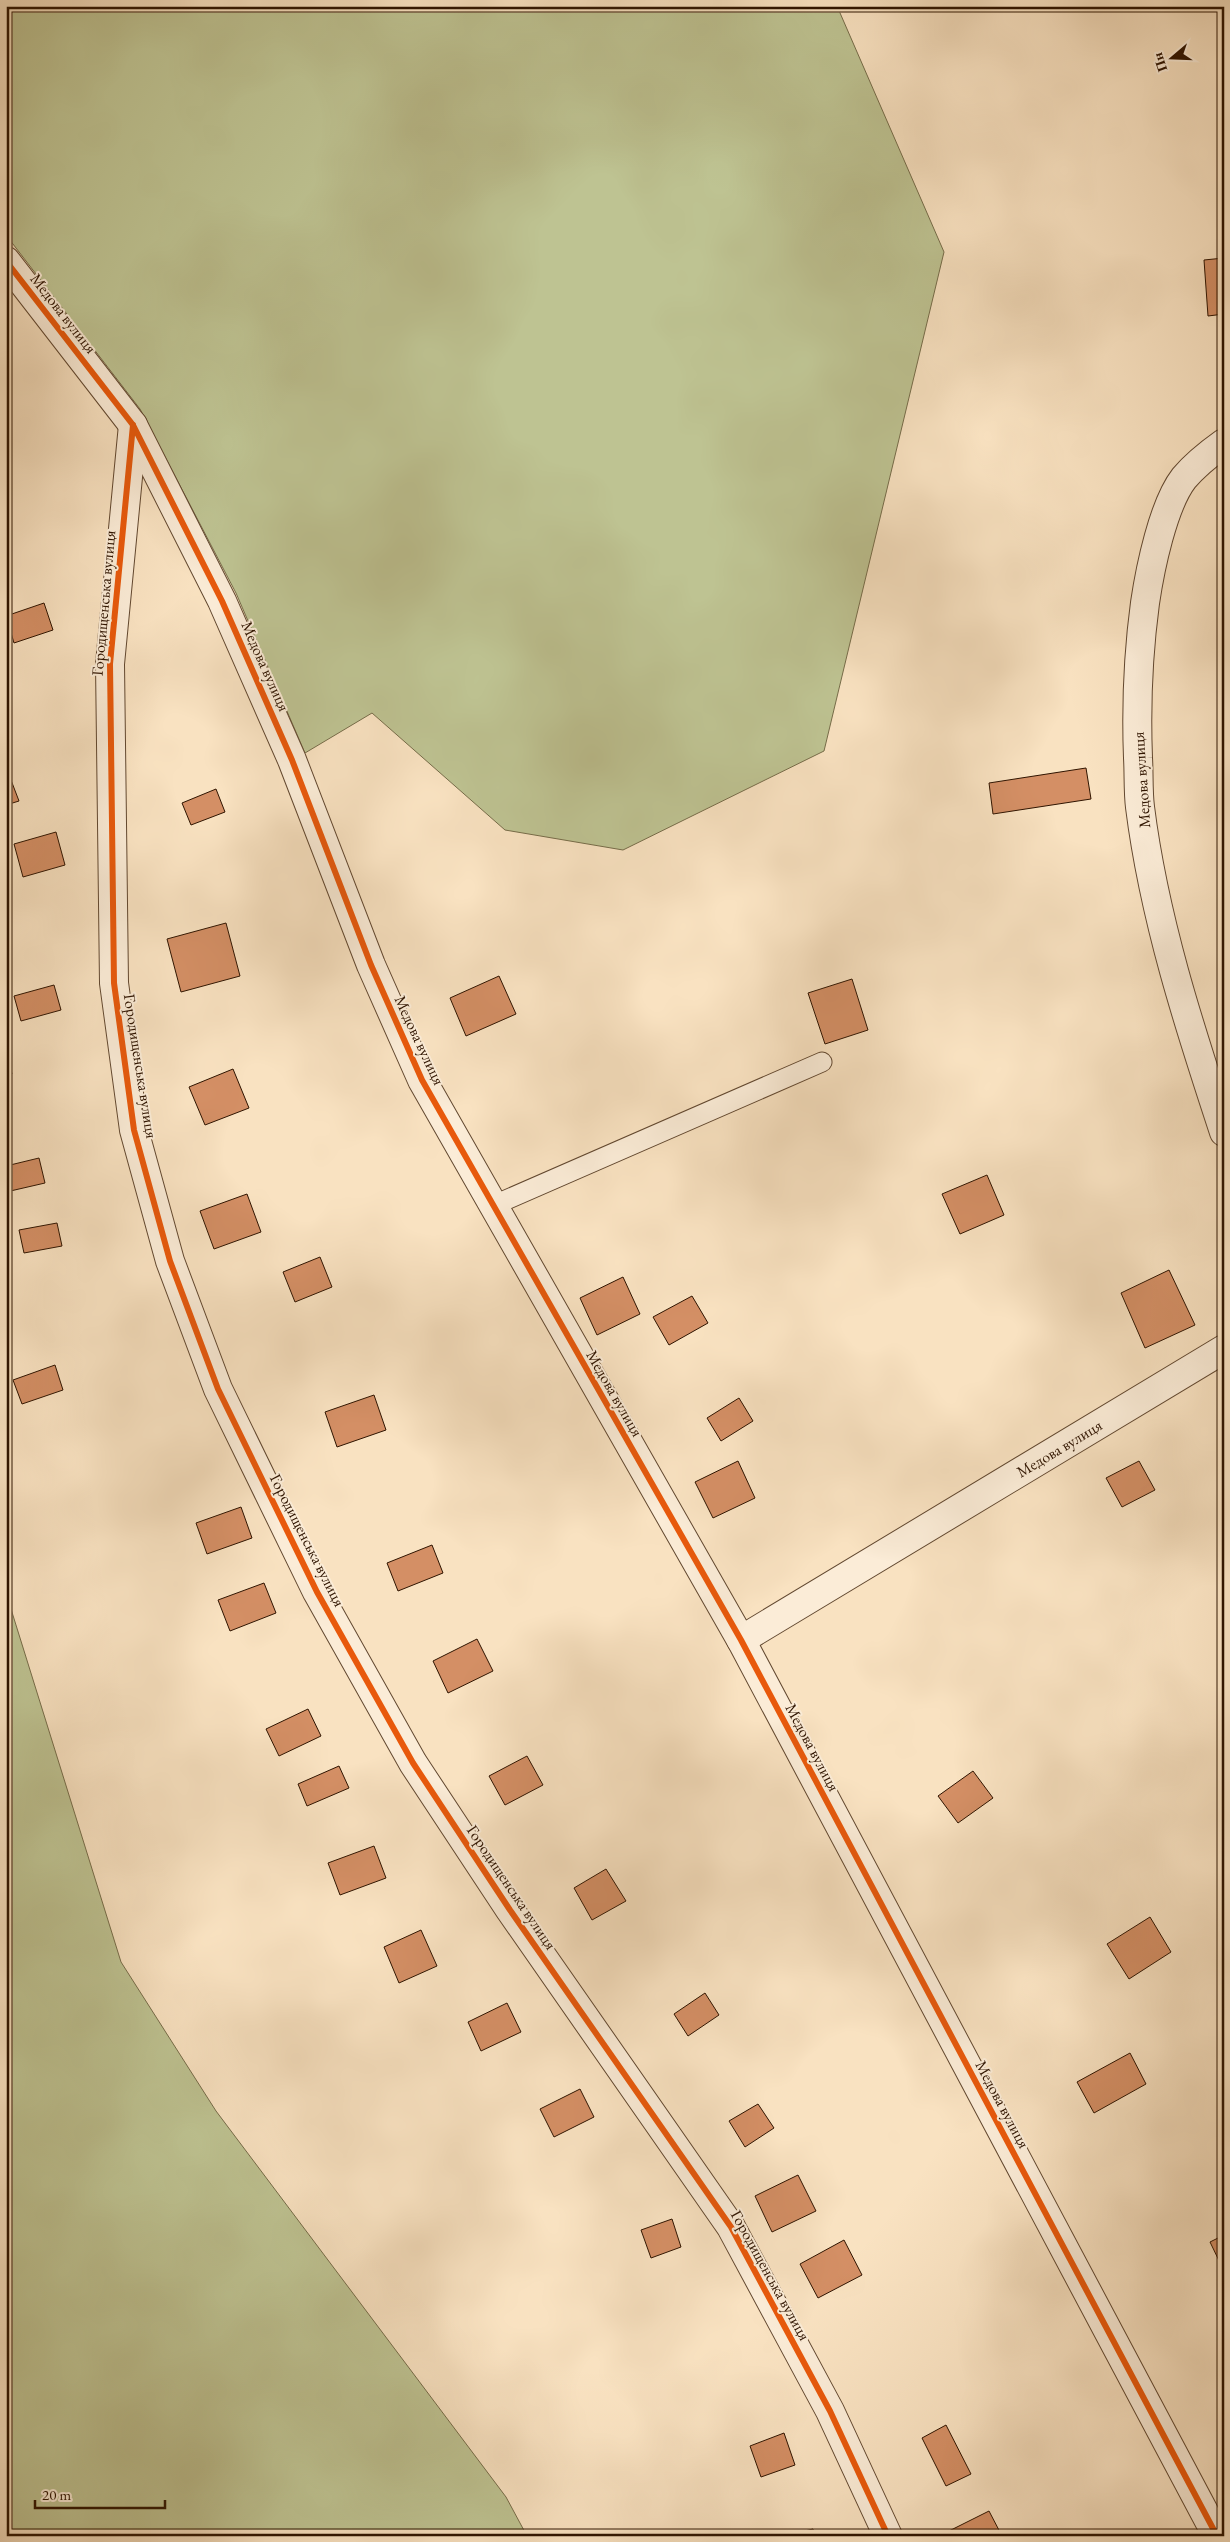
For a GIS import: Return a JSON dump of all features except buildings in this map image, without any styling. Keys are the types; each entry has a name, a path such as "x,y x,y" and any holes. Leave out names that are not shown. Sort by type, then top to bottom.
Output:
{"street":[{"name":"Медова вулиця","path":"6,261 133,425 222,601 292,760 371,965 422,1080 492,1206 741,1640 1217,2536"},
{"name":"Городищенська вулиця","path":"133,425 110,664 114,983 134,1130 170,1261 218,1389 317,1592 412,1762 510,1910 731,2227 830,2411 888,2536"},
{"name":"Медова вулиця","path":"1224,443 1208,454 1183,479 1167,512 1149,575 1138,649 1137,719 1140,806 1156,897 1188,1022 1224,1132"},
{"name":"Медова вулиця","path":"741,1640 1224,1348"}],"lane":[{"path":"492,1206 822,1062"}],"green space":[{"path":"6,6 837,6 944,252 824,751 623,850 505,830 372,713 305,753 236,593 140,409 6,235"},
{"path":"6,1593 121,1962 216,2111 506,2497 527,2536 6,2536"}],"cycle path":[{"path":"6,261 133,425 222,601 292,760 371,965 422,1080 741,1640 1217,2536"},
{"path":"133,425 110,664 114,983 134,1130 170,1261 218,1389 317,1592 413,1763 510,1910 731,2227 830,2411 888,2536"}]}
